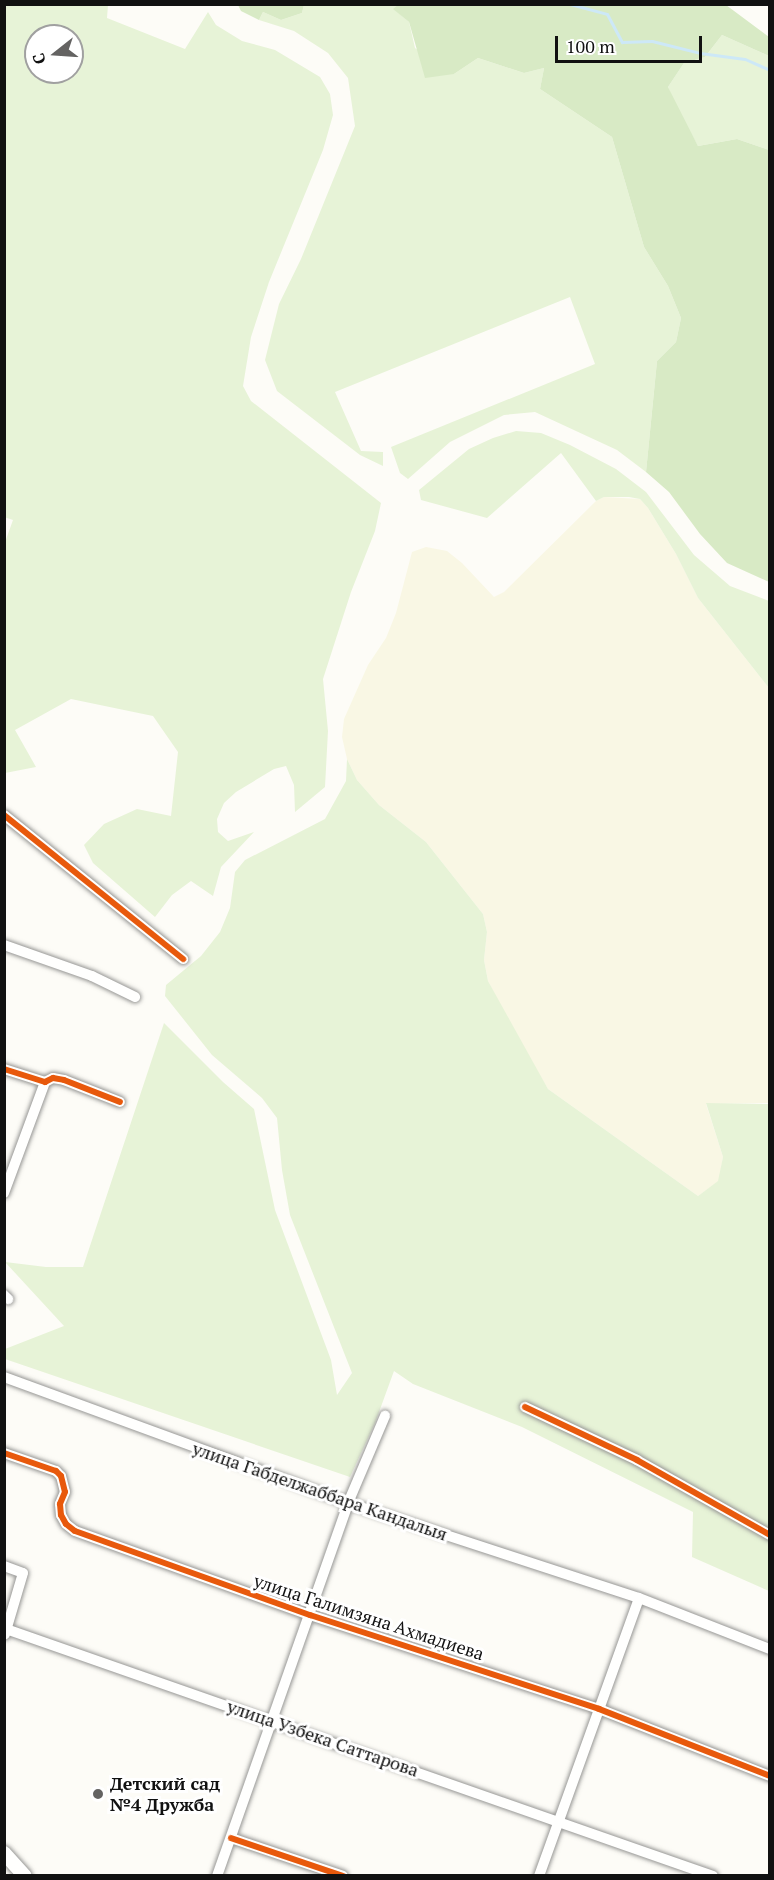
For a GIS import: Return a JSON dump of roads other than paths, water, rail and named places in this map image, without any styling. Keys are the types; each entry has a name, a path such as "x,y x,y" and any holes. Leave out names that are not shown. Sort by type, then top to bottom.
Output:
{"street":[{"path":"4,815 183,959"},
{"path":"4,945 92,976 135,997"},
{"path":"4,1069 45,1082"},
{"path":"4,1193 45,1082 53,1078 64,1080 120,1102"},
{"name":"улица Габделжаббара Кандалыя","path":"4,1377 348,1503 639,1598 770,1649"},
{"path":"525,1407 637,1460 770,1535"},
{"path":"217,1875 348,1503 385,1416"},
{"name":"улица Галимзяна Ахмадиева","path":"4,1453 56,1471 61,1476 65,1492 60,1504 61,1515 66,1524 75,1531 310,1615 599,1708 770,1776"},
{"name":"улица Узбека Саттарова","path":"4,1566 23,1573 5,1632 273,1720 713,1875"},
{"path":"539,1875 639,1598"},
{"path":"231,1838 343,1875"},
{"path":"4,1853 25,1875"}],"waterway":[{"path":"570,4 607,14 622,42 652,41 700,53 745,59 770,70"}],"place":[{"name":"Детский сад №4 Дружба","path":"98,1794"}]}
